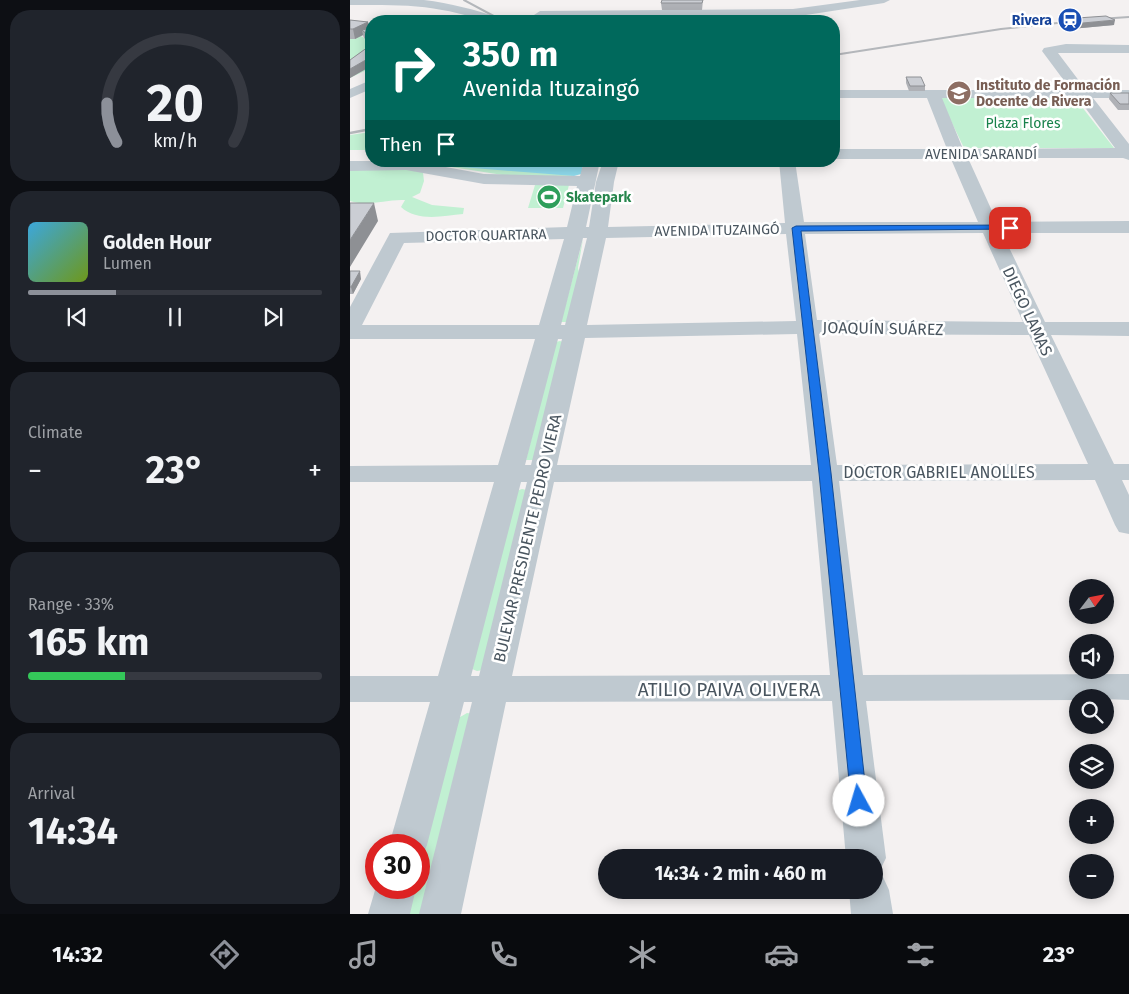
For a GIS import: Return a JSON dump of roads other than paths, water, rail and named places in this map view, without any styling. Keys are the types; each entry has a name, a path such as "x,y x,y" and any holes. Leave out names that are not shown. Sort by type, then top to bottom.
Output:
{"street":[{"path":"350,2 395,0 434,2 477,15"},
{"path":"632,15 636,0"},
{"path":"646,15 650,0"},
{"path":"668,15 768,6 794,13 884,0"},
{"path":"421,15 434,2"},
{"path":"458,15 461,10"},
{"path":"1129,49 1058,49 1049,51 1129,154"},
{"path":"350,81 365,75"},
{"path":"350,96 365,87"},
{"path":"840,94 1129,94"},
{"name":"DIEGO LAMAS","path":"933,95 957,154 1036,330 1117,472 1129,525"},
{"path":"350,96 365,97"},
{"path":"350,154 365,154"},
{"name":"AVENIDA SARANDÍ","path":"840,154 1129,154"},
{"path":"350,166 365,166"},
{"path":"417,167 484,179 589,171"},
{"name":"BULEVAR PRESIDENTE PEDRO VIERA","path":"411,834 510,474 561,332 586,233 609,167"},
{"path":"788,167 825,473 865,849"},
{"name":"BULEVAR PRESIDENTE PEDRO VIERA","path":"586,233 589,171"},
{"name":"AVENIDA ITUZAINGÓ","path":"586,233 796,228 1129,227"},
{"name":"DOCTOR QUARTARA","path":"350,328 397,237 586,233"},
{"name":"JOAQUÍN SUÁREZ","path":"350,332 561,332 806,327 1036,330 1129,329"},
{"name":"BULEVAR PRESIDENTE PEDRO VIERA","path":"440,914 542,473 561,332"},
{"name":"DOCTOR GABRIEL ANOLLES","path":"350,474 1117,472"},
{"name":"ATILIO PAIVA OLIVERA","path":"350,689 1129,687"},
{"path":"389,914 393,899"},
{"path":"870,899 872,914"}],"waterway":[{"path":"536,167 574,170"}],"railway":[{"path":"464,0 492,15"},
{"path":"1099,19 1129,17"},
{"path":"840,54 1001,29 1076,21"},
{"path":"350,133 365,130"}],"place":[{"name":"Rivera","path":"1070,20"},
{"name":"Instituto de Formación Docente de Rivera","path":"959,93"},
{"name":"Skatepark","path":"549,197"}],"park label":[{"name":"Plaza Flores","path":"1023,123"}]}
